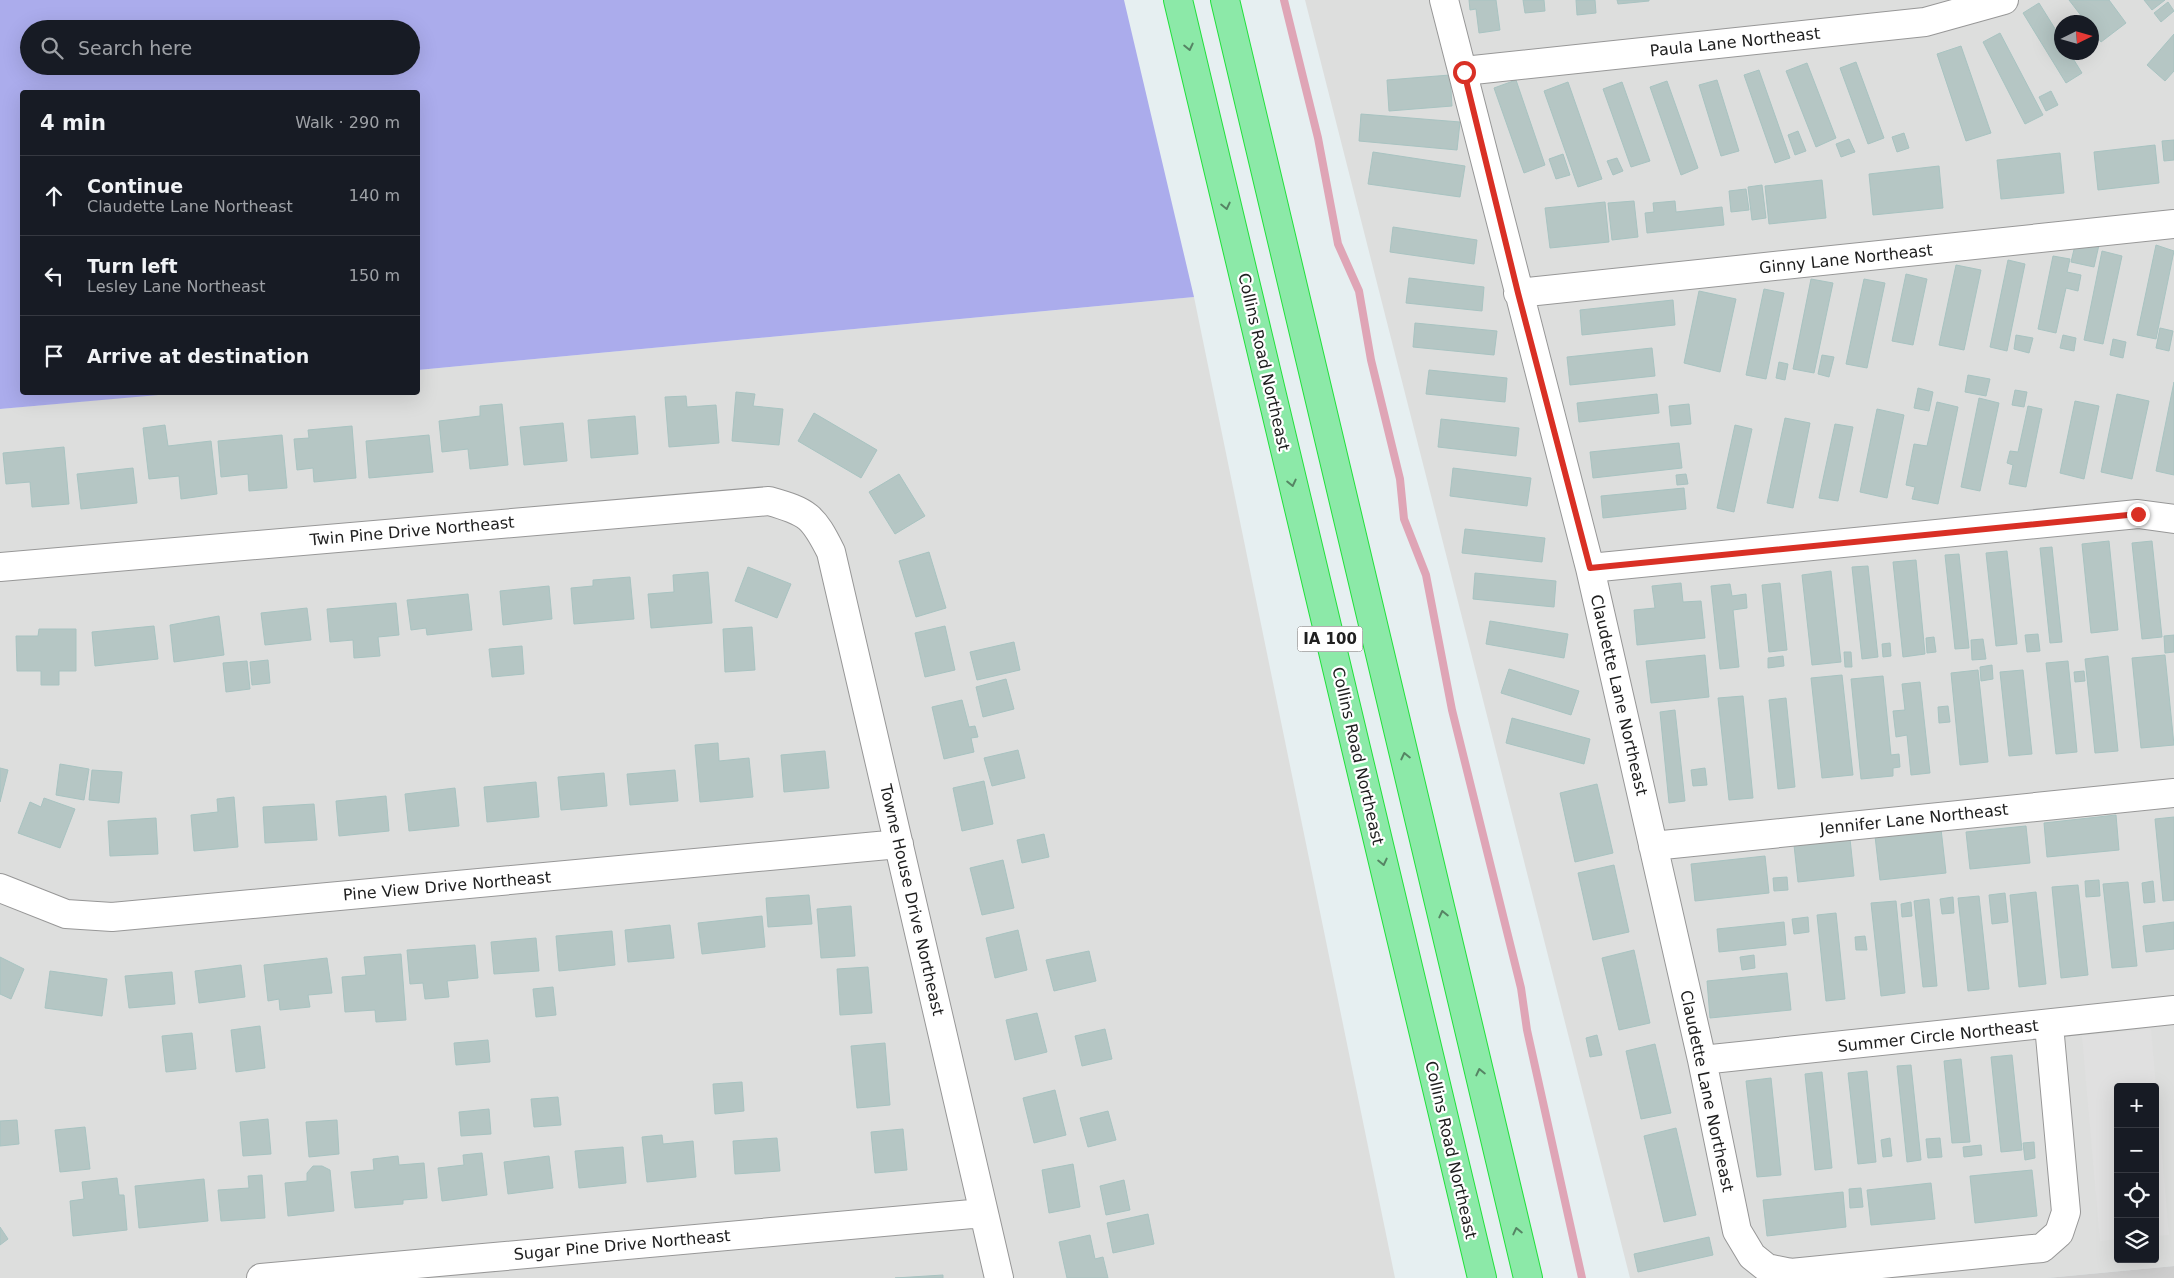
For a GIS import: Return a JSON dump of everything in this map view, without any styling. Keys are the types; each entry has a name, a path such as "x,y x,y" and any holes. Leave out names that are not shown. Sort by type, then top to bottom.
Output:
{"highway":[{"name":"Collins Road Northeast","path":"1178,0 1482,1278"},
{"name":"IA 100","path":"1225,0 1528,1278"}],"street":[{"name":"Claudette Lane Northeast","path":"1444,0 1590,568 1702,1060 1737,1231 1752,1256 1767,1268 1792,1273 2042,1248 2059,1233 2066,1212 2050,1025"},
{"name":"Paula Lane Northeast","path":"1464,72 1925,22 2004,0"},
{"name":"Ginny Lane Northeast","path":"1518,293 2174,224"},
{"name":"Twin Pine Drive Northeast","path":"0,566 769,500 796,509 817,524"},
{"path":"1590,568 2138,514 2174,519"},
{"name":"Towne House Drive Northeast","path":"817,524 831,552 999,1278"},
{"name":"Jennifer Lane Northeast","path":"1654,846 2174,793"},
{"name":"Pine View Drive Northeast","path":"0,888 66,914 112,917 899,844"},
{"name":"Summer Circle Northeast","path":"1702,1060 2050,1025 2113,1025 2174,1010"},
{"name":"Sugar Pine Drive Northeast","path":"261,1278 983,1213"}],"shaded area":[{"path":"0,0 1124,0 1194,297 420,370 420,90 20,90 20,395 158,395 0,409"},
{"path":"1305,0 2174,0 2174,1266 2047,1278 1630,1278"},
{"path":"1194,297 1395,1278 0,1278 0,409 149,395 420,395 420,370"},
{"path":"2151,1029 2156,1083 2114,1083 2114,1239 2100,1241 2082,1036"},
{"path":"2159,1121 2169,1235 2159,1236"},
{"path":"2174,1266 2174,1278 2047,1278"}],"building":[{"path":"1469,0 1496,0 1500,30 1479,33 1476,9 1470,10"},
{"path":"1523,0 1544,0 1545,11 1525,13"},
{"path":"1576,0 1595,0 1596,13 1577,15"},
{"path":"1617,0 1649,0 1649,1 1618,4"},
{"path":"2069,0 2109,0 2126,23 2101,42 2099,39 2099,15 2081,15"},
{"path":"2144,0 2165,0 2152,10"},
{"path":"2168,2 2174,11 2161,22 2154,13"},
{"path":"2039,3 2054,27 2054,60 2074,60 2082,73 2066,83 2023,13"},
{"path":"2000,33 2043,115 2025,124 1983,42"},
{"path":"2174,34 2174,71 2165,81 2147,65"},
{"path":"1961,46 1991,133 1966,141 1937,54"},
{"path":"1856,62 1884,138 1868,144 1840,68"},
{"path":"1807,63 1836,138 1816,147 1786,71"},
{"path":"1759,70 1790,158 1775,163 1744,75"},
{"path":"1450,75 1452,106 1389,111 1387,80"},
{"path":"1516,80 1545,165 1524,173 1494,88"},
{"path":"1717,80 1739,151 1721,156 1699,85"},
{"path":"1667,81 1698,168 1681,175 1650,87"},
{"path":"1568,82 1602,179 1578,187 1544,91"},
{"path":"1622,82 1650,161 1631,167 1603,89"},
{"path":"2051,91 2058,105 2046,111 2039,97"},
{"path":"1361,114 1460,122 1457,150 1359,141"},
{"path":"1798,131 1806,151 1795,155 1788,135"},
{"path":"1904,133 1909,148 1897,152 1892,137"},
{"path":"1849,139 1855,152 1841,157 1836,144"},
{"path":"2174,140 2174,160 2164,161 2162,141"},
{"path":"2155,145 2159,183 2098,190 2094,152"},
{"path":"1373,152 1465,166 1460,197 1368,184"},
{"path":"2060,153 2064,193 2001,199 1997,160"},
{"path":"1563,154 1570,175 1556,179 1549,159"},
{"path":"1617,158 1623,171 1613,175 1607,161"},
{"path":"1939,166 1943,208 1873,215 1869,174"},
{"path":"1822,180 1826,218 1769,224 1765,186"},
{"path":"1762,185 1766,218 1752,220 1748,187"},
{"path":"1746,189 1749,210 1731,212 1729,191"},
{"path":"1634,201 1638,237 1612,240 1608,203"},
{"path":"1675,201 1676,212 1722,207 1724,225 1647,233 1645,213 1654,212 1653,203"},
{"path":"1605,202 1609,242 1550,248 1545,208"},
{"path":"1393,227 1477,240 1474,264 1390,252"},
{"path":"2076,241 2099,245 2094,267 2071,262"},
{"path":"2156,245 2174,251 2156,339 2137,335"},
{"path":"2102,251 2122,256 2103,344 2084,340"},
{"path":"2053,256 2070,259 2067,272 2081,275 2078,291 2066,288 2056,333 2038,329"},
{"path":"2008,260 2025,264 2007,351 1990,347"},
{"path":"1956,265 1981,270 1964,350 1939,345"},
{"path":"1906,274 1927,279 1913,345 1892,341"},
{"path":"1409,278 1484,287 1482,311 1406,303"},
{"path":"1811,279 1833,283 1814,373 1793,369"},
{"path":"1864,279 1885,283 1867,368 1846,364"},
{"path":"1764,289 1784,293 1766,379 1746,375"},
{"path":"1699,291 1736,299 1720,372 1684,363"},
{"path":"1673,300 1675,325 1582,335 1580,310"},
{"path":"1415,323 1497,331 1494,355 1413,347"},
{"path":"2160,328 2173,331 2169,351 2156,348"},
{"path":"2016,335 2033,338 2029,353 2014,349"},
{"path":"2063,335 2076,338 2074,351 2060,348"},
{"path":"2113,339 2126,342 2123,358 2110,355"},
{"path":"1652,348 1655,376 1570,385 1567,357"},
{"path":"1822,355 1834,357 1829,377 1818,374"},
{"path":"1779,362 1788,364 1785,380 1776,378"},
{"path":"1429,370 1507,378 1505,402 1426,394"},
{"path":"1968,375 1990,379 1986,396 1965,392"},
{"path":"2174,382 2174,475 2156,471"},
{"path":"1918,388 1933,392 1929,411 1914,408"},
{"path":"2015,390 2027,392 2024,407 2012,405"},
{"path":"736,392 755,394 753,406 783,409 779,445 732,441"},
{"path":"1657,394 1659,413 1579,422 1577,403"},
{"path":"2117,394 2149,401 2132,479 2101,472"},
{"path":"686,396 687,407 716,405 719,443 669,447 665,397"},
{"path":"1979,398 1999,403 1980,491 1961,487"},
{"path":"2075,401 2099,406 2084,479 2060,473"},
{"path":"1937,402 1958,407 1938,504 1912,499 1915,487 1906,485 1914,444 1927,446"},
{"path":"502,404 508,465 470,469 468,449 442,452 439,421 480,416 480,406"},
{"path":"1689,404 1691,424 1671,426 1669,406"},
{"path":"2028,406 2042,409 2026,487 2009,484 2013,465 2007,463 2010,451 2018,452"},
{"path":"1877,409 1904,415 1887,498 1860,492"},
{"path":"814,413 877,450 861,478 798,441"},
{"path":"635,416 638,454 591,458 588,420"},
{"path":"1785,418 1810,423 1793,508 1767,503"},
{"path":"1441,419 1519,428 1516,456 1438,447"},
{"path":"563,423 567,461 524,465 520,427"},
{"path":"1835,424 1853,427 1838,501 1819,498"},
{"path":"165,425 168,446 211,441 217,494 181,499 179,476 149,479 143,428"},
{"path":"1735,425 1752,429 1734,512 1717,508"},
{"path":"352,426 356,478 314,482 313,468 297,470 294,439 309,438 308,430"},
{"path":"282,435 287,488 249,491 248,474 221,477 218,441"},
{"path":"429,435 433,472 369,478 366,441"},
{"path":"1679,443 1682,468 1593,478 1590,452"},
{"path":"64,447 69,504 32,507 30,482 6,484 3,453"},
{"path":"133,468 137,503 81,509 77,474"},
{"path":"1453,468 1531,478 1527,506 1450,496"},
{"path":"899,474 925,516 895,534 869,492"},
{"path":"1686,474 1688,484 1677,485 1676,475"},
{"path":"1684,488 1686,509 1603,518 1601,496"},
{"path":"1465,529 1545,538 1542,562 1462,553"},
{"path":"2109,541 2118,630 2091,633 2082,544"},
{"path":"2152,541 2162,637 2142,639 2132,543"},
{"path":"2052,547 2062,642 2050,643 2040,548"},
{"path":"2007,551 2017,644 1996,646 1986,553"},
{"path":"929,552 946,608 916,617 899,561"},
{"path":"1959,554 1969,648 1955,649 1945,555"},
{"path":"1916,560 1925,654 1903,657 1893,562"},
{"path":"1868,566 1878,657 1862,659 1852,567"},
{"path":"748,567 791,584 777,618 735,601"},
{"path":"1831,571 1841,662 1812,665 1802,575"},
{"path":"708,572 712,623 651,628 648,594 674,592 673,575"},
{"path":"1475,573 1556,581 1554,607 1473,599"},
{"path":"630,577 634,619 574,624 571,588 593,586 593,580"},
{"path":"1681,583 1683,602 1701,601 1705,638 1637,645 1634,610 1655,608 1652,586"},
{"path":"1780,583 1787,650 1769,652 1762,585"},
{"path":"1730,584 1732,596 1746,594 1747,608 1733,610 1739,667 1720,669 1711,586"},
{"path":"549,586 552,619 503,625 500,591"},
{"path":"468,594 472,630 427,635 426,628 411,630 407,600"},
{"path":"396,603 399,635 378,637 380,656 354,658 353,640 330,642 327,609"},
{"path":"307,608 311,640 265,645 261,613"},
{"path":"219,616 224,655 174,662 170,625"},
{"path":"1490,621 1568,634 1564,658 1486,644"},
{"path":"154,626 158,659 95,666 92,632"},
{"path":"945,626 955,670 925,677 915,633"},
{"path":"752,627 755,670 725,672 723,629"},
{"path":"39,629 76,629 76,671 59,671 59,685 41,685 41,671 17,671 16,636 38,636"},
{"path":"2038,634 2040,651 2027,652 2025,635"},
{"path":"2174,635 2174,652 2165,653 2164,636"},
{"path":"1934,637 1936,652 1927,653 1926,638"},
{"path":"1983,639 1986,659 1972,660 1971,640"},
{"path":"1014,642 1020,670 977,680 970,652"},
{"path":"1890,643 1891,656 1883,657 1882,644"},
{"path":"522,646 524,674 492,677 489,649"},
{"path":"1844,652 1851,652 1852,667 1845,667"},
{"path":"1705,655 1709,697 1651,703 1646,661"},
{"path":"2165,655 2174,745 2141,748 2132,658"},
{"path":"1783,656 1784,666 1768,668 1768,658"},
{"path":"2108,656 2118,751 2095,753 2085,659"},
{"path":"268,660 270,683 252,685 250,662"},
{"path":"247,661 250,689 226,692 223,663"},
{"path":"2068,661 2077,752 2056,754 2046,663"},
{"path":"1992,665 1993,679 1981,681 1980,667"},
{"path":"1509,669 1579,691 1571,715 1501,693"},
{"path":"1978,670 1988,762 1960,765 1951,673"},
{"path":"2023,670 2032,754 2009,756 2000,672"},
{"path":"2084,671 2085,681 2075,682 2074,672"},
{"path":"1842,675 1853,775 1822,778 1811,678"},
{"path":"1883,676 1891,755 1899,754 1900,767 1893,768 1893,776 1861,779 1851,679"},
{"path":"1006,679 1014,709 983,717 976,687"},
{"path":"1920,682 1930,773 1911,775 1907,735 1896,737 1893,711 1905,710 1902,684"},
{"path":"1743,696 1753,798 1729,800 1718,698"},
{"path":"1786,698 1795,787 1778,789 1769,700"},
{"path":"962,700 969,727 975,726 978,737 971,738 974,752 944,759 932,707"},
{"path":"1948,706 1950,722 1939,723 1938,707"},
{"path":"1675,710 1685,801 1669,803 1660,712"},
{"path":"1512,718 1590,739 1584,764 1506,743"},
{"path":"718,743 719,761 749,758 753,797 700,802 695,745"},
{"path":"1018,750 1025,778 992,786 984,758"},
{"path":"825,751 829,788 784,792 781,755"},
{"path":"60,764 89,769 84,800 56,795"},
{"path":"0,768 8,770 0,802"},
{"path":"1705,768 1707,785 1693,786 1691,770"},
{"path":"92,770 122,772 119,803 89,800"},
{"path":"675,770 678,801 630,805 627,774"},
{"path":"604,773 607,806 561,810 558,777"},
{"path":"984,781 993,824 962,831 953,788"},
{"path":"536,782 539,817 487,822 484,787"},
{"path":"1597,784 1613,853 1575,862 1560,793"},
{"path":"455,788 459,826 409,831 405,794"},
{"path":"386,796 389,831 339,836 336,801"},
{"path":"234,797 238,847 194,851 191,815 218,812 217,799"},
{"path":"44,798 75,809 60,848 18,833 30,802 41,807"},
{"path":"314,804 317,840 265,843 263,807"},
{"path":"2116,815 2119,850 2047,857 2044,823"},
{"path":"2174,817 2174,900 2163,901 2155,819"},
{"path":"156,818 158,854 110,856 108,821"},
{"path":"2026,826 2030,863 1970,869 1966,832"},
{"path":"1941,829 1946,873 1880,880 1875,836"},
{"path":"1044,834 1049,857 1022,863 1017,840"},
{"path":"1850,839 1854,876 1798,882 1794,845"},
{"path":"1765,856 1769,893 1695,901 1691,864"},
{"path":"1003,860 1014,908 982,915 970,868"},
{"path":"1614,865 1629,932 1593,940 1578,873"},
{"path":"1787,877 1788,890 1774,891 1773,878"},
{"path":"2099,880 2100,896 2086,897 2085,881"},
{"path":"2153,881 2155,902 2144,903 2142,883"},
{"path":"2128,882 2137,966 2112,968 2103,884"},
{"path":"2078,885 2088,975 2061,978 2052,887"},
{"path":"2036,892 2046,984 2019,987 2010,895"},
{"path":"2005,893 2008,922 1992,924 1989,895"},
{"path":"809,895 812,924 768,927 766,898"},
{"path":"1979,896 1989,989 1968,991 1958,898"},
{"path":"1953,897 1954,913 1942,914 1940,899"},
{"path":"1929,899 1937,986 1923,987 1914,901"},
{"path":"1896,901 1905,993 1881,996 1871,903"},
{"path":"1911,902 1912,916 1902,917 1901,904"},
{"path":"851,906 855,956 821,958 817,909"},
{"path":"1836,913 1845,999 1826,1001 1817,915"},
{"path":"762,916 765,947 702,954 698,923"},
{"path":"1808,917 1809,932 1794,934 1792,919"},
{"path":"1784,922 1786,945 1719,952 1717,929"},
{"path":"2174,922 2174,949 2146,952 2143,926"},
{"path":"670,925 674,958 628,962 625,930"},
{"path":"1018,930 1027,970 995,978 986,938"},
{"path":"612,931 615,965 559,971 556,936"},
{"path":"1865,936 1867,950 1856,950 1855,937"},
{"path":"536,938 539,971 494,974 491,942"},
{"path":"475,945 478,978 447,981 449,997 425,999 423,983 410,984 407,950"},
{"path":"1634,950 1650,1023 1619,1030 1602,958"},
{"path":"1089,951 1096,981 1054,991 1046,960"},
{"path":"401,954 406,1020 376,1022 375,1010 345,1012 342,977 366,975 364,957"},
{"path":"1754,955 1755,968 1742,970 1740,957"},
{"path":"0,957 24,969 11,999 0,994"},
{"path":"327,958 332,993 308,995 310,1007 280,1010 279,999 268,1001 264,965"},
{"path":"241,965 245,997 199,1003 195,971"},
{"path":"868,967 872,1013 840,1015 837,969"},
{"path":"50,971 107,979 102,1016 45,1008"},
{"path":"172,972 175,1004 129,1008 125,976"},
{"path":"1787,973 1791,1010 1710,1018 1707,981"},
{"path":"553,987 556,1015 536,1017 533,989"},
{"path":"1037,1013 1047,1052 1015,1060 1006,1020"},
{"path":"260,1026 265,1068 236,1072 231,1030"},
{"path":"1105,1029 1112,1059 1082,1066 1075,1036"},
{"path":"192,1033 196,1069 166,1072 162,1036"},
{"path":"1597,1035 1602,1055 1590,1057 1586,1038"},
{"path":"488,1040 490,1062 456,1065 454,1043"},
{"path":"885,1043 890,1105 857,1108 851,1046"},
{"path":"1655,1044 1671,1113 1641,1119 1626,1051"},
{"path":"2012,1055 2022,1150 2001,1152 1991,1057"},
{"path":"1961,1059 1970,1142 1952,1143 1944,1061"},
{"path":"1911,1065 1921,1160 1907,1162 1897,1066"},
{"path":"1867,1071 1876,1162 1858,1164 1848,1073"},
{"path":"1822,1072 1832,1168 1815,1170 1805,1074"},
{"path":"1771,1078 1781,1175 1757,1177 1746,1081"},
{"path":"742,1082 744,1111 715,1114 713,1084"},
{"path":"1055,1090 1066,1135 1034,1143 1023,1098"},
{"path":"558,1097 561,1125 534,1127 531,1099"},
{"path":"489,1109 491,1134 461,1136 459,1112"},
{"path":"1108,1111 1116,1140 1088,1147 1080,1118"},
{"path":"268,1119 271,1154 243,1156 240,1122"},
{"path":"17,1120 19,1144 0,1146 0,1121"},
{"path":"337,1120 339,1154 309,1157 306,1122"},
{"path":"85,1127 90,1169 60,1172 55,1130"},
{"path":"1676,1128 1696,1215 1664,1222 1644,1136"},
{"path":"903,1129 907,1170 875,1173 871,1132"},
{"path":"662,1135 663,1144 693,1141 696,1177 647,1182 642,1137"},
{"path":"777,1138 780,1171 735,1174 733,1141"},
{"path":"1890,1138 1892,1156 1883,1157 1881,1140"},
{"path":"1940,1138 1942,1157 1928,1158 1926,1139"},
{"path":"2034,1142 2035,1158 2025,1160 2023,1143"},
{"path":"1981,1145 1982,1155 1964,1157 1963,1147"},
{"path":"623,1147 626,1183 579,1188 575,1151"},
{"path":"482,1153 487,1195 442,1201 438,1168 464,1165 463,1155"},
{"path":"398,1156 399,1165 424,1163 427,1198 403,1200 403,1204 355,1208 351,1172 374,1170 373,1159"},
{"path":"549,1156 553,1188 508,1194 504,1162"},
{"path":"1073,1164 1080,1207 1049,1213 1042,1170"},
{"path":"313,1166 322,1166 330,1170 334,1211 288,1216 285,1183 307,1181 307,1173"},
{"path":"2032,1170 2037,1216 1975,1223 1970,1176"},
{"path":"262,1175 265,1218 221,1221 218,1190 249,1188 248,1176"},
{"path":"117,1178 119,1195 124,1195 127,1230 73,1236 70,1201 84,1199 82,1182"},
{"path":"204,1179 208,1221 139,1228 135,1186"},
{"path":"1124,1180 1130,1210 1106,1215 1100,1186"},
{"path":"1931,1183 1935,1219 1871,1225 1867,1190"},
{"path":"1861,1188 1863,1207 1850,1208 1849,1189"},
{"path":"1843,1192 1846,1227 1767,1236 1763,1200"},
{"path":"1148,1214 1154,1244 1113,1253 1107,1223"},
{"path":"0,1227 8,1239 0,1245"},
{"path":"1090,1235 1095,1259 1103,1257 1108,1278 1067,1278 1059,1242"},
{"path":"1709,1237 1713,1255 1638,1272 1634,1254"},
{"path":"943,1275 943,1278 895,1278"}],"waterway":[{"path":"1284,0 1318,138 1338,244 1359,291 1371,360 1400,479 1404,519 1426,575 1452,710 1521,988 1527,1030 1582,1278"}],"route":[{"path":"1464,72 1518,293 1590,568 2138,514"}]}
